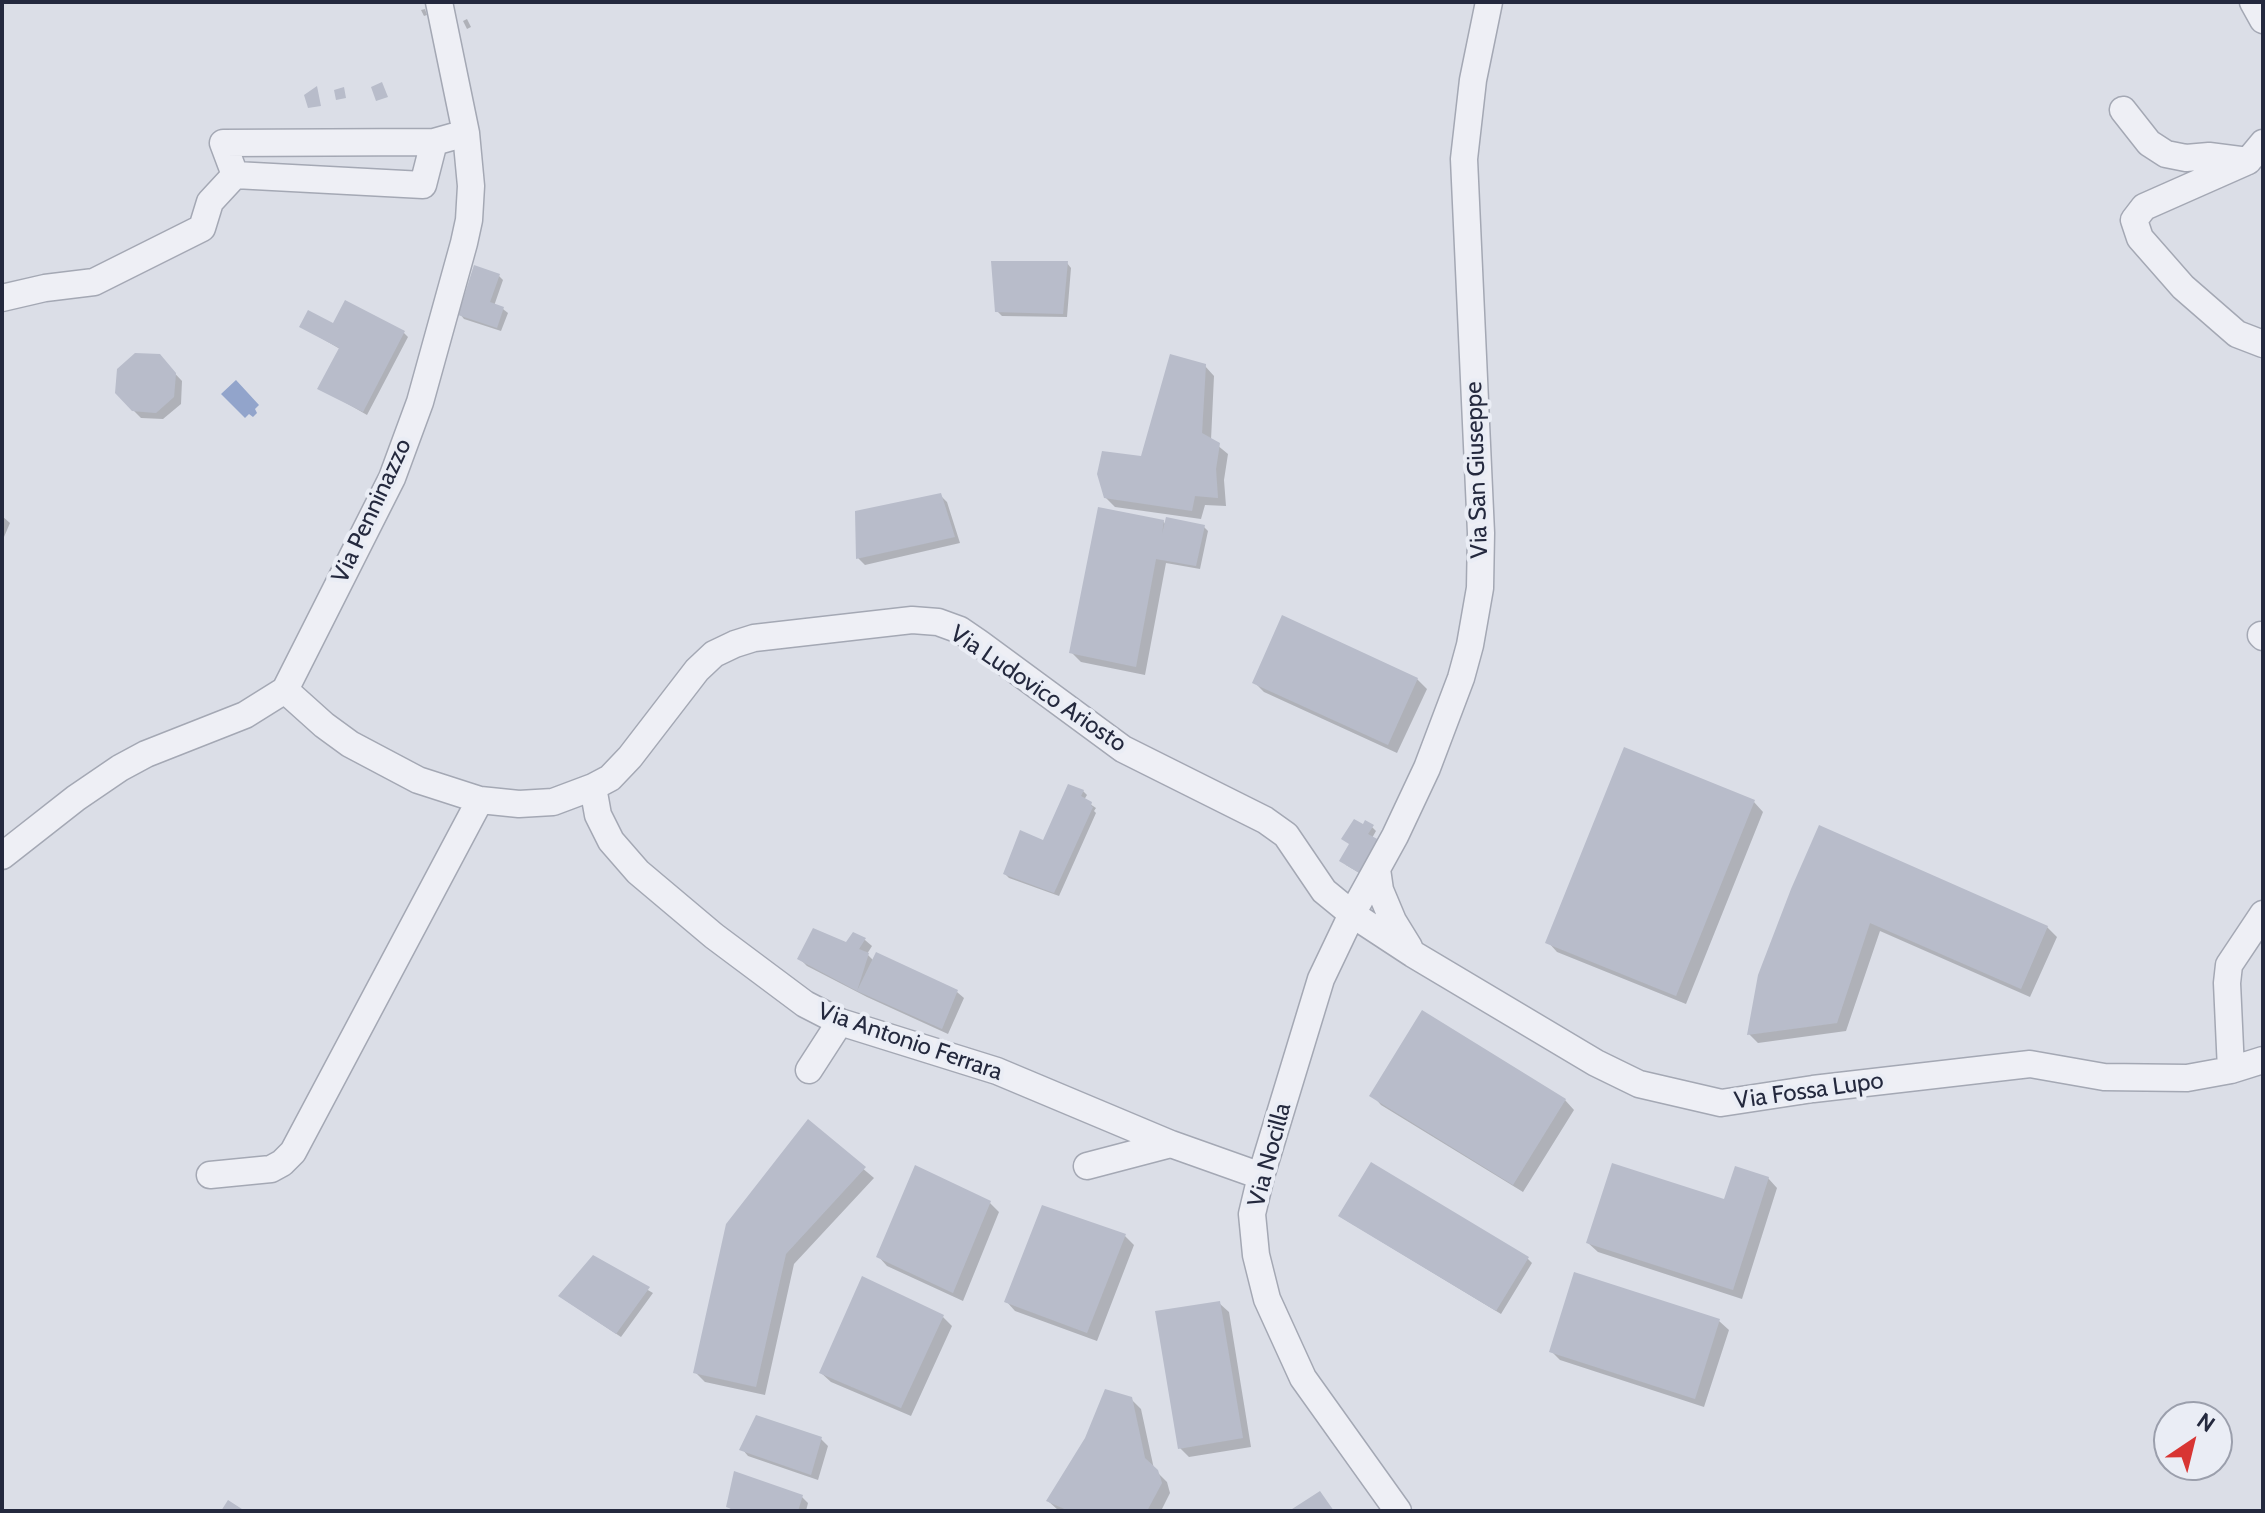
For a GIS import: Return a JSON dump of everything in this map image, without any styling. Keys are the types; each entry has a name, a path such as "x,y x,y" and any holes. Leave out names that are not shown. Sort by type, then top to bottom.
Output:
{"street":[{"name":"Via Penninazzo","path":"285,690 392,478 420,402 469,220 471,186 466,133 439,2"},
{"name":"Via San Giuseppe","path":"1352,914 1427,768 1461,678 1480,588 1481,533 1464,159 1473,80 1489,2"},
{"path":"2253,2 2263,20"},
{"path":"2123,110 2149,143 2166,154 2186,158 2255,152"},
{"path":"235,175 223,143 434,142 466,133"},
{"path":"235,175 423,185 434,142"},
{"path":"2255,152 2144,207 2134,220 2140,238 2183,287 2237,334 2263,344"},
{"path":"2,298 45,288 94,282 202,228 210,202 235,175"},
{"name":"Via Ludovico Ariosto","path":"285,690 350,744 428,783 480,800 519,804 553,802 610,778 630,757 697,670 714,654 735,644 754,638 912,620 938,622 970,636 1123,749 1265,820 1286,835 1324,891 1352,914"},
{"path":"2,856 120,768 146,754 245,715 285,690"},
{"name":"Via Antonio Ferrara","path":"593,787 598,815 611,841 638,872 714,936 805,1004 840,1022 997,1071 1171,1144 1261,1176"},
{"path":"210,1175 271,1169 293,1152 480,800"},
{"path":"1377,869 1380,890 1393,921 1413,954"},
{"name":"Via Fossa Lupo","path":"1352,914 1596,1063 1639,1084 1721,1103 2030,1064 2104,1077 2187,1078 2263,1060"},
{"name":"Via Nocilla","path":"1352,914 1321,979 1252,1214 1256,1255 1267,1299 1303,1378 1398,1511"},
{"path":"2231,1070 2229,965 2263,914"},
{"path":"809,1070 840,1022"},
{"path":"1087,1166 1171,1144"}],"water":[{"path":"236,380 259,405 253,417 249,414 245,418 221,394"}],"building":[{"path":"382,82 388,97 376,101 371,87"},
{"path":"317,86 321,106 308,108 304,95"},
{"path":"344,87 346,98 336,100 334,90"},
{"path":"991,261 1068,261 1063,314 995,312"},
{"path":"474,265 500,274 490,302 504,307 497,328 458,315"},
{"path":"345,300 405,331 363,412 317,389 339,348 299,327 308,310 333,323"},
{"path":"135,353 160,354 176,373 174,397 156,413 132,411 115,393 117,369"},
{"path":"1170,354 1206,364 1202,433 1220,443 1216,469 1218,498 1195,496 1192,511 1104,498 1097,474 1102,451 1141,456"},
{"path":"941,493 955,537 856,559 855,511"},
{"path":"1098,507 1164,520 1162,534 1166,517 1205,525 1196,566 1156,559 1136,667 1069,653"},
{"path":"1282,615 1418,678 1388,745 1252,683"},
{"path":"1624,747 1755,800 1676,996 1545,943"},
{"path":"1068,784 1084,790 1081,796 1092,802 1093,807 1054,893 1003,874 1020,830 1043,840"},
{"path":"1354,819 1374,825 1368,834 1381,841 1361,874 1339,861 1349,844 1341,839"},
{"path":"1819,825 2048,926 2021,989 1870,923 1837,1023 1747,1035 1758,975"},
{"path":"813,928 846,942 853,932 866,938 859,949 869,953 857,991 797,959"},
{"path":"876,952 958,990 942,1029 857,991"},
{"path":"1422,1010 1566,1099 1513,1185 1369,1096"},
{"path":"808,1119 866,1167 786,1254 756,1387 693,1373 726,1224"},
{"path":"1371,1162 1529,1257 1496,1311 1338,1216"},
{"path":"1612,1163 1724,1199 1735,1166 1769,1177 1733,1290 1586,1243"},
{"path":"915,1165 991,1201 953,1293 876,1257"},
{"path":"1042,1205 1126,1234 1087,1333 1004,1302"},
{"path":"593,1255 650,1287 616,1334 558,1296"},
{"path":"1574,1272 1720,1319 1695,1399 1549,1352"},
{"path":"862,1276 944,1315 901,1408 819,1373"},
{"path":"1220,1301 1243,1438 1178,1449 1155,1311"},
{"path":"1105,1389 1132,1397 1145,1458 1158,1470 1162,1483 1147,1511 1069,1511 1046,1501 1085,1438"},
{"path":"756,1415 822,1437 811,1475 739,1450"},
{"path":"734,1471 803,1495 798,1511 737,1511 726,1507"},
{"path":"1320,1491 1334,1511 1289,1511"},
{"path":"228,1500 245,1511 221,1511"}]}
